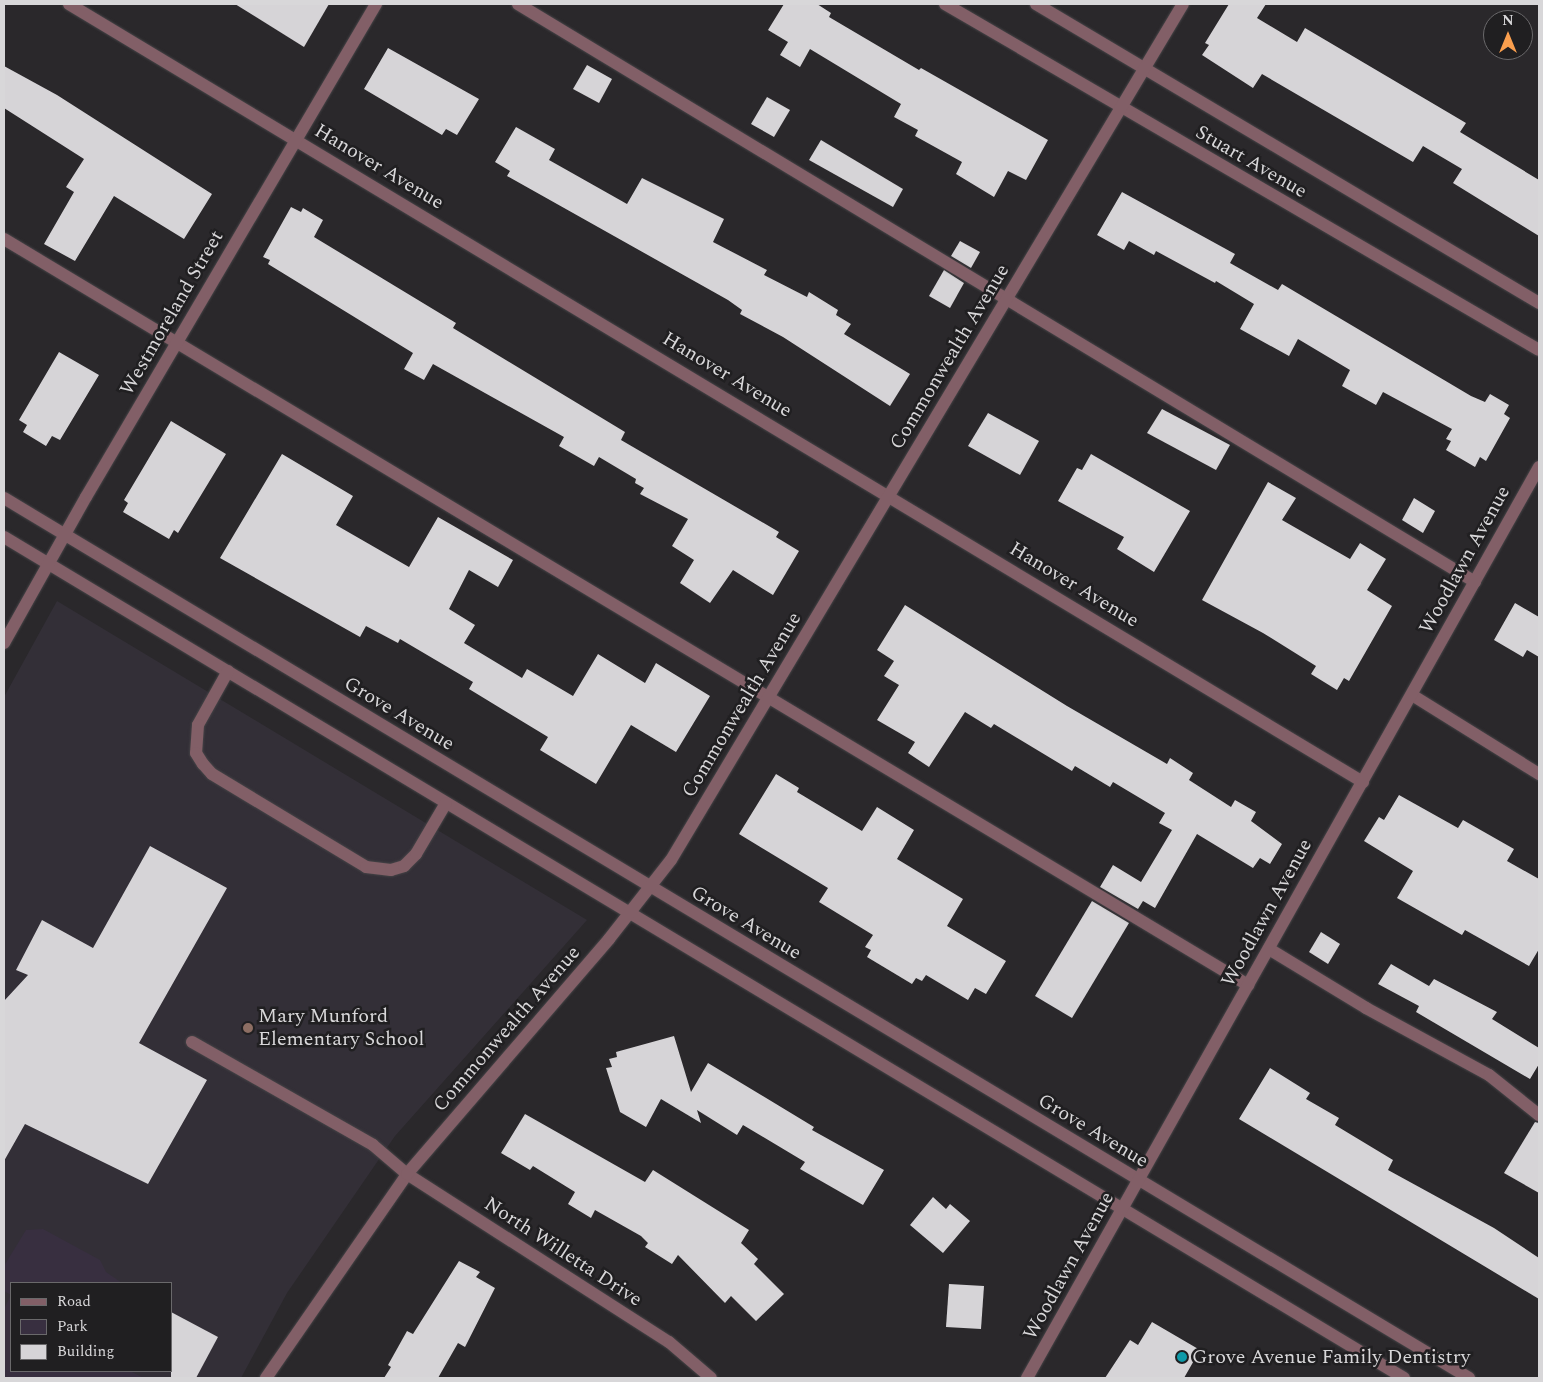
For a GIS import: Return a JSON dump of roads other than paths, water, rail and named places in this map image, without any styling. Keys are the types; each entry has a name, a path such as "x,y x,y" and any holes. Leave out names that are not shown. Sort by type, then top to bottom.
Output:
{"street":[{"name":"Hanover Avenue","path":"69,4 889,494 1363,782"},
{"name":"Westmoreland Street","path":"4,643 64,534 295,138 376,4"},
{"path":"518,4 1008,298 1475,582"},
{"name":"Stuart Avenue","path":"944,4 1539,350"},
{"name":"Stuart Avenue","path":"1036,4 1144,66 1539,303"},
{"name":"Commonwealth Avenue","path":"266,1378 407,1174 630,913 671,860 1008,298 1144,66 1183,4"},
{"path":"4,239 768,696 1248,986"},
{"name":"Woodlawn Avenue","path":"1027,1378 1539,467"},
{"name":"Grove Avenue","path":"4,498 1469,1378"},
{"path":"4,536 1404,1378"},
{"path":"228,671 198,724 196,754 203,764 212,774 366,867 390,870 404,866 416,854 446,802"},
{"path":"1412,695 1539,774"},
{"path":"1269,949 1366,1008 1489,1075 1539,1115"},
{"name":"North Willetta Drive","path":"192,1042 373,1145 407,1174 668,1342 698,1365 711,1378"}],"place":[{"name":"Mary Munford Elementary School","path":"248,1028"},
{"name":"Grove Avenue Family Dentistry","path":"1182,1357"}]}
